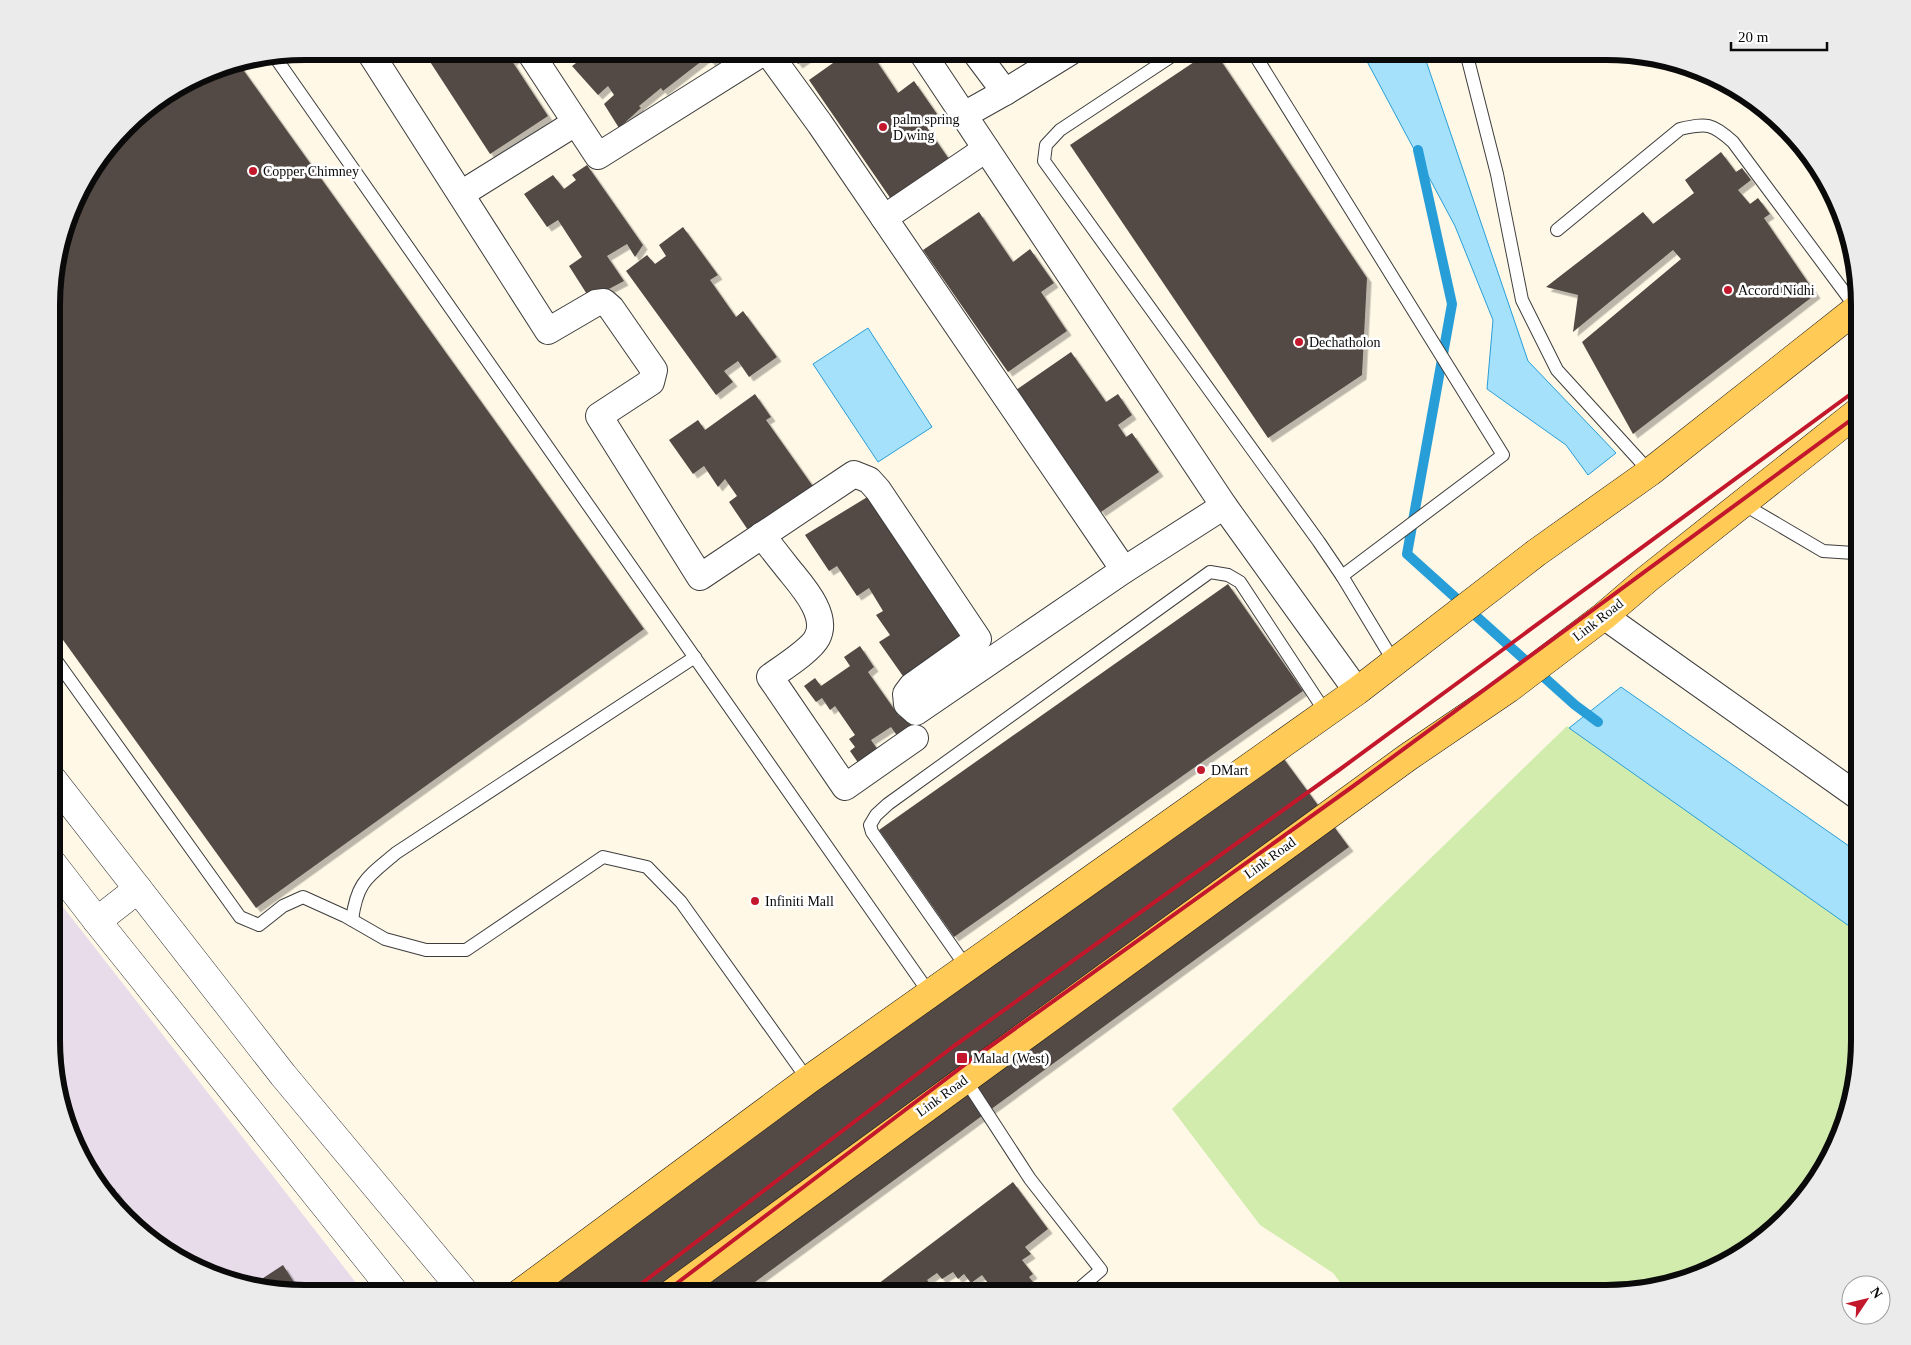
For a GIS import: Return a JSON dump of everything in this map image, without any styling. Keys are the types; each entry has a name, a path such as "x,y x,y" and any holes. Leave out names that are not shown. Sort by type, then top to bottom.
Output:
{"main road":[{"path":"531,1285 808,1080 1326,713 1536,553 1650,472 1851,314"},
{"name":"Link Road","path":"683,1285 1408,757 1508,689 1604,616 1851,417"}],"street":[{"path":"375,60 548,331 596,303 604,302 654,370 654,377 651,382 599,416 700,577 854,474 869,480 978,638 912,686 906,694 907,704 916,712 1124,570 1224,506"},
{"path":"535,60 598,156 752,60"},
{"path":"773,60 820,124 1124,570"},
{"path":"926,60 1224,506 1357,690"},
{"path":"981,60 1005,92"},
{"path":"964,115 1057,60"},
{"path":"461,194 575,123"},
{"path":"884,218 986,149"},
{"path":"762,535 800,582 811,599 820,621 817,638 797,657 770,677 845,787 915,738"},
{"path":"1604,616 1851,791"},
{"path":"60,789 283,1075 458,1285"},
{"path":"60,873 96,921 390,1285"},
{"path":"96,921 138,889"}],"lane":[{"path":"1166,60 1060,130 1046,145 1044,161 1342,576 1402,656"},
{"path":"1258,60 1503,455 1342,576"},
{"path":"1468,60 1498,174 1522,300 1557,370 1650,472"},
{"path":"278,62 930,994"},
{"path":"1557,230 1680,129 1701,124 1719,130 1733,142 1851,298"},
{"path":"1743,504 1823,550 1851,553"},
{"path":"967,968 872,832 870,825 876,815 896,798 1210,572 1228,575 1240,582 1326,713"},
{"path":"352,920 355,899 365,879 396,854 695,657"},
{"path":"60,666 240,917 259,925 283,906 303,897 352,920 385,939 426,950 466,950 603,857 647,867 680,902 808,1080"},
{"path":"965,1080 1030,1179 1101,1270 1084,1285"}],"shaded area":[{"path":"60,903 358,1285 273,1283 226,1272 197,1260 169,1244 143,1224 121,1202 101,1176 85,1148 68,1103 62,1072 60,1040"}],"green space":[{"path":"1567,726 1851,926 1851,1040 1849,1072 1843,1103 1826,1148 1810,1176 1790,1202 1768,1224 1742,1244 1714,1260 1669,1277 1638,1283 1606,1285 1342,1285 1333,1273 1260,1225 1172,1109"}],"water":[{"path":"1366,60 1426,60 1528,361 1616,453 1588,475 1566,445 1487,389 1493,320 1455,226"},
{"path":"868,328 932,427 878,462 813,364"},
{"path":"1621,687 1851,847 1851,927 1569,728"}],"building":[{"path":"429,60 513,60 512,61 548,116 490,154"},
{"path":"580,60 703,60 663,91 661,88 639,106 641,108 619,128 604,104 614,95 608,86 598,95 572,66"},
{"path":"795,60 804,60 798,64"},
{"name":"palm spring D wing","path":"837,60 876,60 898,93 914,81 937,114 924,123 951,162 893,202 809,80"},
{"path":"1032,60 1043,60 1036,66"},
{"path":"1197,60 1220,60 1367,278 1362,375 1268,438 1070,145"},
{"path":"242,68 644,629 256,908 60,636 60,305 62,273 73,226 85,197 101,169 121,143 143,121 182,93 211,79"},
{"name":"Accord Nidhi","path":"1721,152 1736,172 1742,168 1751,180 1738,190 1750,204 1758,198 1770,214 1764,218 1816,294 1633,434 1582,342 1681,259 1673,250 1573,332 1578,295 1546,287 1643,212 1653,224 1694,193 1685,180"},
{"path":"587,165 643,245 635,257 627,244 607,256 624,281 590,299 569,266 582,257 558,220 547,227 524,194 553,175 564,189 576,180 572,175"},
{"path":"979,212 1013,262 1030,249 1054,283 1041,292 1067,331 1008,372 923,250"},
{"path":"683,227 718,275 710,280 736,317 743,311 777,357 749,377 738,361 724,371 733,382 716,395 626,271 647,255 655,264 666,256 659,245"},
{"path":"1071,352 1106,402 1118,394 1132,415 1118,425 1126,437 1132,433 1159,472 1101,512 1016,390"},
{"path":"755,394 771,417 766,420 817,492 752,536 729,502 737,496 725,479 718,487 704,466 693,474 669,440 698,420 705,430"},
{"path":"869,496 964,636 905,679 879,642 890,635 876,615 883,611 869,588 857,596 837,566 829,571 805,535"},
{"path":"1228,584 1303,691 954,937 879,830"},
{"path":"860,646 874,667 868,672 899,716 906,711 916,725 898,737 891,727 871,740 878,750 859,764 850,751 855,747 849,739 855,735 835,706 830,710 822,698 816,702 804,686 815,678 821,686 850,666 844,657"},
{"path":"1272,743 1349,847 751,1285 562,1285 551,1271"},
{"path":"1013,1182 1048,1229 1025,1247 1031,1254 1022,1260 1033,1274 1029,1277 1035,1285 989,1285 982,1275 971,1283 964,1274 958,1279 953,1272 942,1279 937,1273 927,1280 931,1285 877,1285"},
{"path":"114,1188 126,1207 121,1202 112,1190"},
{"path":"283,1265 295,1284 273,1283 259,1280"}],"waterway":[{"path":"1418,150 1452,304 1407,554 1575,705 1598,722"}],"railway":[{"path":"640,1285 954,1046 1339,770 1851,394"},
{"path":"675,1285 967,1063 1352,787 1851,420"}],"place":[{"name":"palm spring D wing","path":"883,127"},
{"name":"Copper Chimney","path":"253,171"},
{"name":"Accord Nidhi","path":"1728,290"},
{"name":"Dechatholon","path":"1299,342"},
{"name":"DMart","path":"1201,770"},
{"name":"Infiniti Mall","path":"755,901"},
{"name":"Malad (West)","path":"962,1058"}]}
